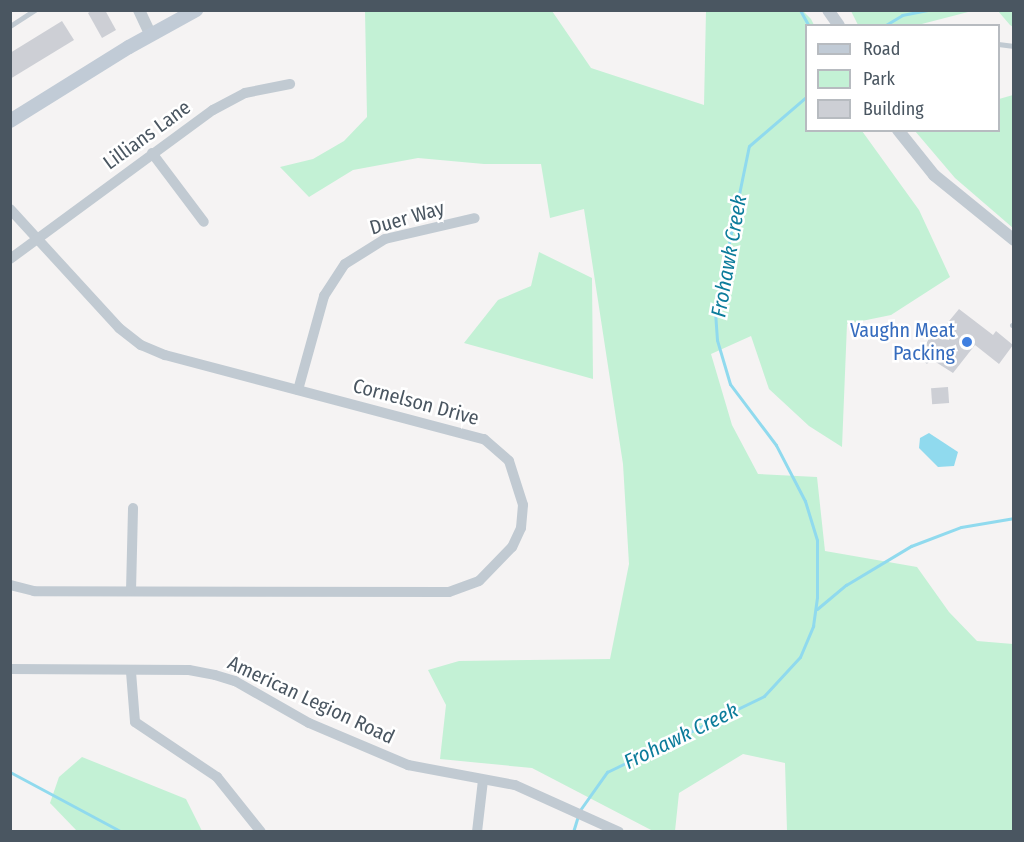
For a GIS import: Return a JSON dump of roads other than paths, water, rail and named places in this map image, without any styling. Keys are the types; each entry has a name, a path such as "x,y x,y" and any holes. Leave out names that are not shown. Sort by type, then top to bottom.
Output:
{"main road":[{"path":"10,121 150,34 196,10"}],"street":[{"path":"139,10 150,34"},
{"path":"828,10 838,24"},
{"name":"Lillians Lane","path":"36,237 231,99 290,84"},
{"path":"900,132 934,175 1014,240"},
{"path":"153,153 204,222"},
{"name":"Cornelson Drive","path":"10,209 119,328 141,345 165,355 492,444 509,461 521,490 521,528 512,547 479,581 449,592 34,591 10,585"},
{"name":"Duer Way","path":"298,390 324,296 345,264 385,239 475,218"},
{"path":"10,259 36,237"},
{"path":"131,591 133,508"},
{"name":"American Legion Road","path":"10,669 131,672 189,670 225,678 309,723 408,765 515,785 619,831"},
{"path":"131,672 135,722 217,777 261,831"},
{"path":"477,831 483,780"}],"lane":[{"path":"10,26 35,10"}],"water":[{"path":"929,433 958,452 954,466 938,467 919,448 920,438"}],"waterway":[{"name":"Frohawk Creek","path":"800,10 808,24"},
{"path":"887,24 902,15 928,10"},
{"name":"Frohawk Creek","path":"580,810 607,772 764,696 800,657 813,626 817,597 817,540 805,501 776,445 730,384 717,340 715,311 749,146 805,98"},
{"path":"817,609 846,585 911,546 961,527 1014,518"},
{"path":"10,772 122,832"},
{"name":"Frohawk Creek","path":"573,832 578,816"}],"place":[{"name":"Vaughn Meat Packing","path":"967,342"}]}
